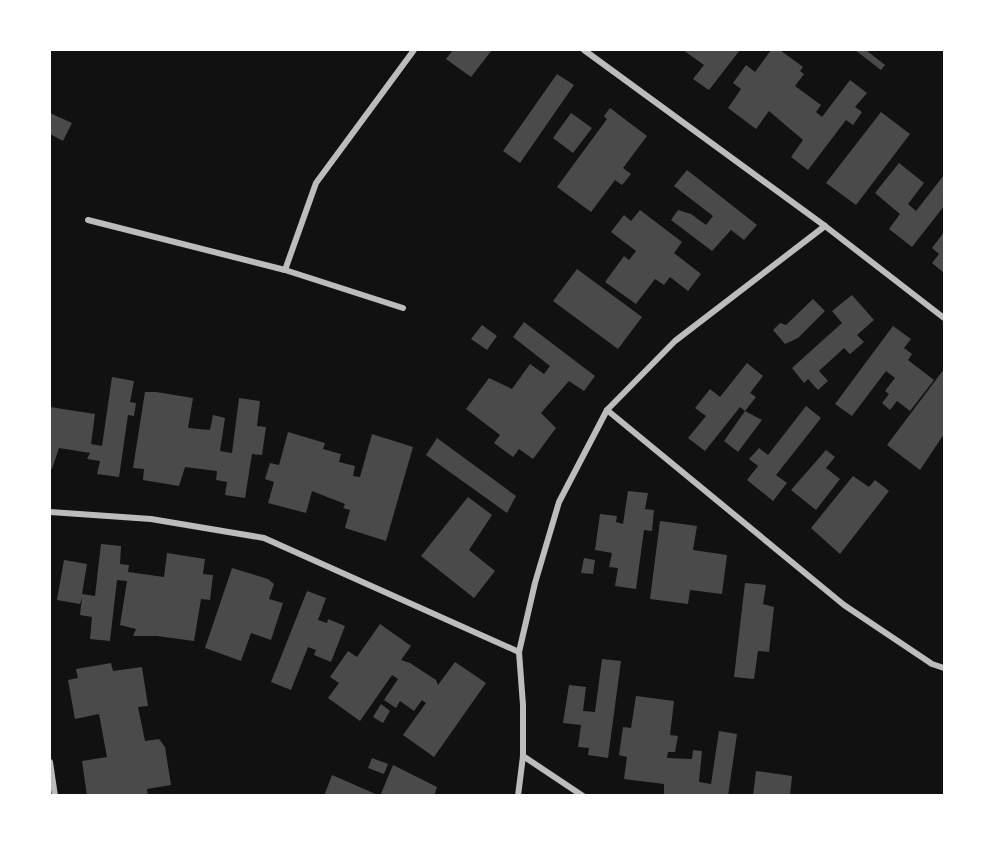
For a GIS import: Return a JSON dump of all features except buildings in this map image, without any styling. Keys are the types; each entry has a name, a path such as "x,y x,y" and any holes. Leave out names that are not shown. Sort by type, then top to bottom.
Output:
{"street":[{"path":"285,270 316,183 414,50"},
{"path":"584,50 825,226 945,318"},
{"path":"88,220 285,270 403,308"},
{"path":"518,795 523,756 523,705 519,652 535,582 560,502 608,410 675,341 825,226"},
{"path":"608,410 844,605 932,664 945,669"},
{"path":"50,512 151,519 264,538 519,652"},
{"path":"523,756 584,795"},
{"path":"50,762 55,795"}]}
